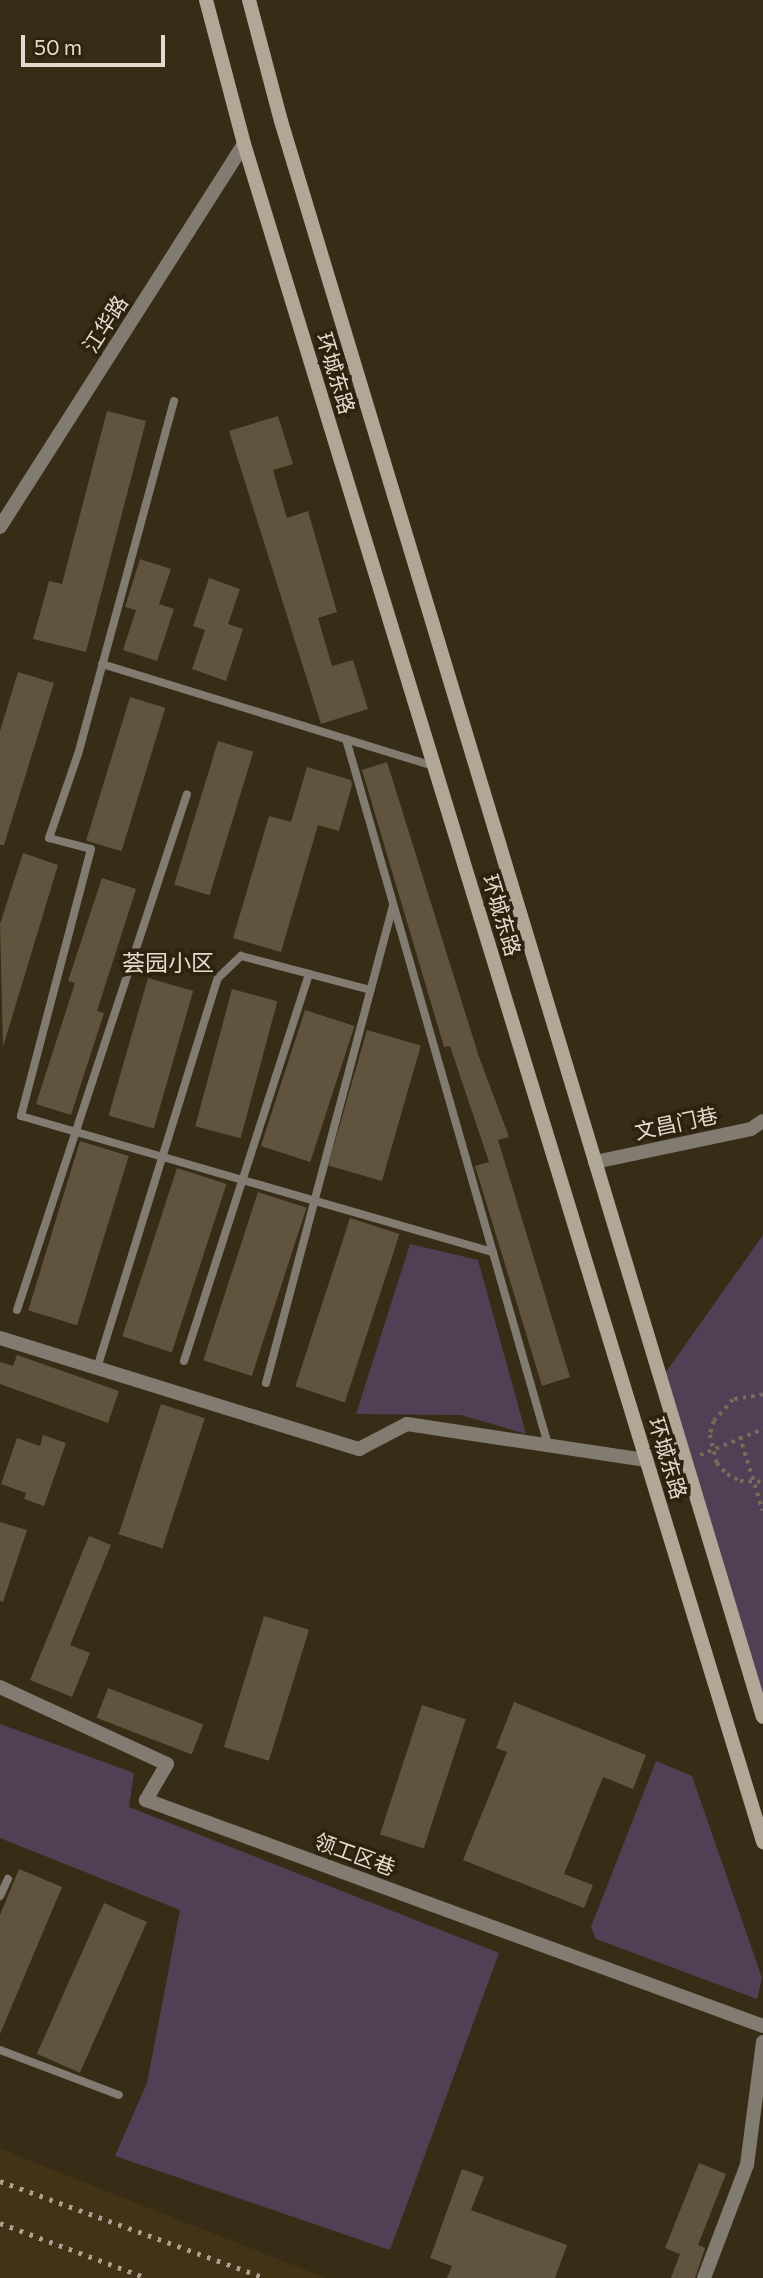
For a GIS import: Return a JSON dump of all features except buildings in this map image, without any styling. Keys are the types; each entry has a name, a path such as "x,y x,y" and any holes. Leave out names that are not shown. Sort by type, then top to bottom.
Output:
{"main road":[{"name":"环城东路","path":"206,0 244,144 763,1842"},
{"name":"环城东路","path":"248,0 281,121 763,1717"}],"street":[{"name":"江华路","path":"0,527 244,144"},
{"name":"文昌门巷","path":"595,1162 751,1129 763,1121"},
{"path":"0,1338 359,1449 407,1424 646,1460"},
{"name":"领工区巷","path":"0,1687 167,1764 146,1800 763,2026"},
{"path":"704,2278 747,2165 763,2042"}],"lane":[{"path":"174,401 102,664 49,838 91,849 21,1116 317,1199 493,1252"},
{"path":"102,664 435,766"},
{"path":"346,739 548,1445"},
{"path":"17,1310 187,794"},
{"path":"266,1383 393,905"},
{"path":"97,1368 218,978 242,956 371,990"},
{"path":"184,1361 309,974"},
{"path":"0,1896 8,1879"},
{"path":"0,2050 119,2095"}],"path":[{"path":"763,1395 746,1395 722,1409 713,1421 711,1450 727,1474 754,1483 763,1482"},
{"path":"685,1461 740,1436 763,1429"},
{"path":"740,1436 763,1511"}],"shaded area":[{"path":"763,1235 763,1717 661,1379"},
{"path":"410,1244 478,1260 526,1434 461,1415 356,1414"},
{"path":"0,1724 134,1773 129,1807 499,1953 390,2250 115,2156 147,2083 180,1910 0,1838"},
{"path":"656,1761 692,1776 762,1978 757,1999 596,1939 591,1927"},
{"path":"0,2148 28,2160 326,2278 0,2278"}],"railway":[{"path":"0,2181 265,2278"},
{"path":"0,2223 147,2278"}],"district":[{"name":"荟园小区","path":"168,962"}]}
